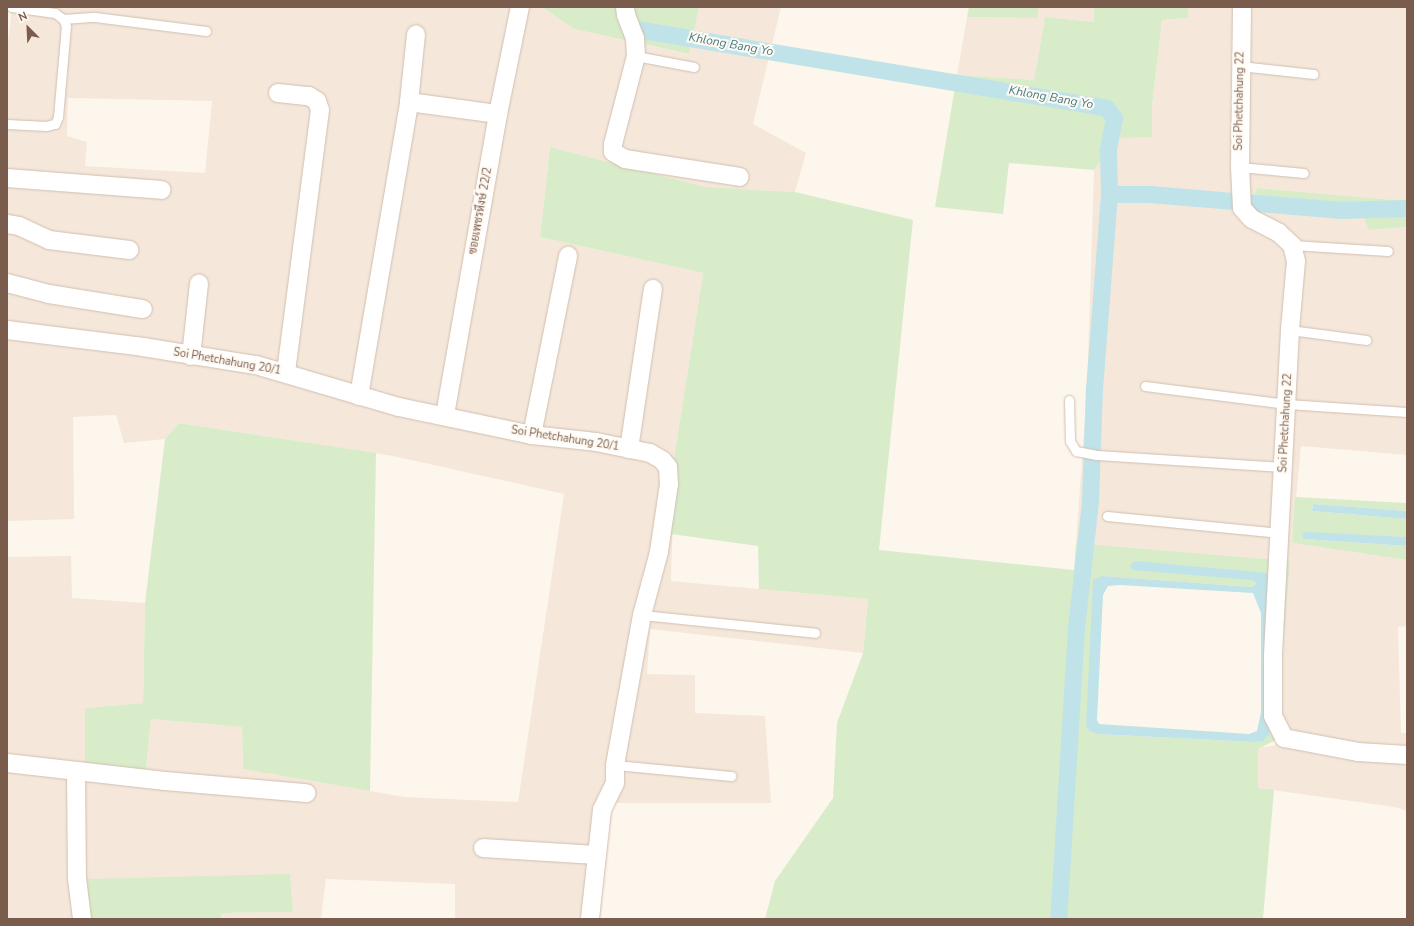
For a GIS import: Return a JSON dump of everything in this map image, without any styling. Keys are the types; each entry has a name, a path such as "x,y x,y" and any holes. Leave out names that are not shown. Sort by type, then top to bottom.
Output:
{"street":[{"name":"ซอยเพชรหึงษ์ 22/2","path":"445,415 498,114 520,7"},
{"path":"625,7 626,15 635,38 636,56 613,144 613,152 625,158 740,177"},
{"name":"Soi Phetchahung 22","path":"1242,7 1240,66 1240,167 1242,208 1252,219 1279,233 1292,245 1296,261 1290,330 1273,658 1274,716 1279,731 1284,738 1358,752 1407,755"},
{"path":"359,396 409,102 416,34"},
{"path":"278,93 309,96 317,100 320,110 286,373"},
{"path":"409,102 498,114"},
{"path":"7,178 162,190"},
{"path":"7,224 19,226 49,240 129,250"},
{"path":"532,435 568,256"},
{"path":"7,283 49,294 143,309"},
{"path":"191,356 199,283"},
{"path":"629,448 652,289"},
{"name":"Soi Phetchahung 20/1","path":"7,330 143,347 191,356 256,365 359,396 532,435 596,442 629,448 650,453 662,460 668,467 669,478 659,552 642,616 616,765 615,783 602,810 590,919"},
{"path":"7,763 76,771 306,792"},
{"path":"76,771 77,878 82,919"},
{"path":"483,848 596,855"}],"lane":[{"path":"7,124 46,126 55,124 58,117 66,26 63,19 56,13 11,7"},
{"path":"63,19 95,17 206,31"},
{"path":"636,56 694,67"},
{"path":"1240,66 1314,74"},
{"path":"1240,167 1304,173"},
{"path":"1292,245 1388,251"},
{"path":"1290,330 1366,340"},
{"path":"1145,386 1287,404 1407,412"},
{"path":"1069,400 1070,441 1076,451 1097,455 1283,467"},
{"path":"1107,516 1280,533"},
{"path":"642,616 815,633"},
{"path":"616,765 731,776"}],"shaded area":[{"path":"12,7 542,7 574,29 688,54 699,7 781,7 753,124 806,153 795,192 705,187 550,147 540,237 703,273 674,459 671,581 868,599 863,653 650,629 647,674 695,675 695,713 765,716 771,803 612,803 600,919 455,919 455,884 326,879 321,919 221,919 222,913 293,912 290,875 75,919 7,919 7,557 71,556 72,598 145,603 143,703 85,708 146,770 151,719 242,727 243,769 405,797 518,802 564,494 393,456 179,423 165,439 124,443 116,415 73,417 74,519 7,521 7,51","holes":["68,98 212,101 205,173 85,166 87,142 67,136"]},
{"path":"1039,7 1094,7 1094,22 1045,17 1034,80 957,75 967,17 1037,18"},
{"path":"1188,7 1407,7 1407,201 1257,188 1250,206 1362,214 1369,230 1407,227 1407,455 1301,446 1292,543 1407,560 1407,626 1398,627 1401,733 1407,733 1407,811 1395,807 1258,788 1258,748 1276,745 1290,561 1076,543 1087,389 1094,170 1118,138 1152,136 1152,106 1162,20 1188,18"}],"green space":[{"path":"542,7 699,7 689,54 574,29"},
{"path":"969,7 1039,7 1037,18 967,17"},
{"path":"1094,7 1188,7 1188,18 1162,20 1152,106 1152,137 1118,138 1094,170 1009,163 1003,214 935,207 957,75 1034,80 1045,17 1094,22"},
{"path":"550,147 705,187 795,192 913,220 879,550 1074,570 1076,543 1290,561 1276,740 1258,749 1258,788 1274,790 1263,919 765,919 775,881 833,798 837,723 863,653 868,599 759,589 758,546 671,534 674,459 703,273 540,237","holes":["1103,576 1252,587 1256,583 1252,580 1271,578 1269,734 1254,742 1096,734 1090,731"]},
{"path":"1257,188 1407,201 1407,227 1369,230 1362,214 1250,206"},
{"path":"179,423 376,453 370,791 243,769 242,727 151,719 146,770 85,763 85,708 143,703 145,603 165,439"},
{"path":"1295,497 1407,503 1407,511 1313,504 1312,511 1407,519 1407,537 1302,533 1303,539 1407,546 1407,560 1292,543"},
{"path":"290,874 293,912 222,913 221,919 88,919 84,879"}],"water":[{"path":"1313,504 1407,511 1407,519 1312,511"},
{"path":"1309,532 1407,537 1407,546 1303,539 1302,533"},
{"path":"1135,561 1267,573 1271,578 1269,734 1263,741 1254,742 1096,734 1090,731 1086,726 1093,580 1103,576 1252,587 1256,583 1252,580 1132,570 1130,565","holes":["1120,585 1253,593 1261,613 1261,712 1257,731 1249,734 1099,724 1097,720 1103,595 1108,586"]}],"waterway":[{"path":"636,29 1106,108 1114,118 1108,150 1109,194 1094,387 1090,501 1076,628 1058,919"},
{"name":"Khlong Bang Yo","path":"1109,194 1150,194 1341,210 1407,208"}]}
